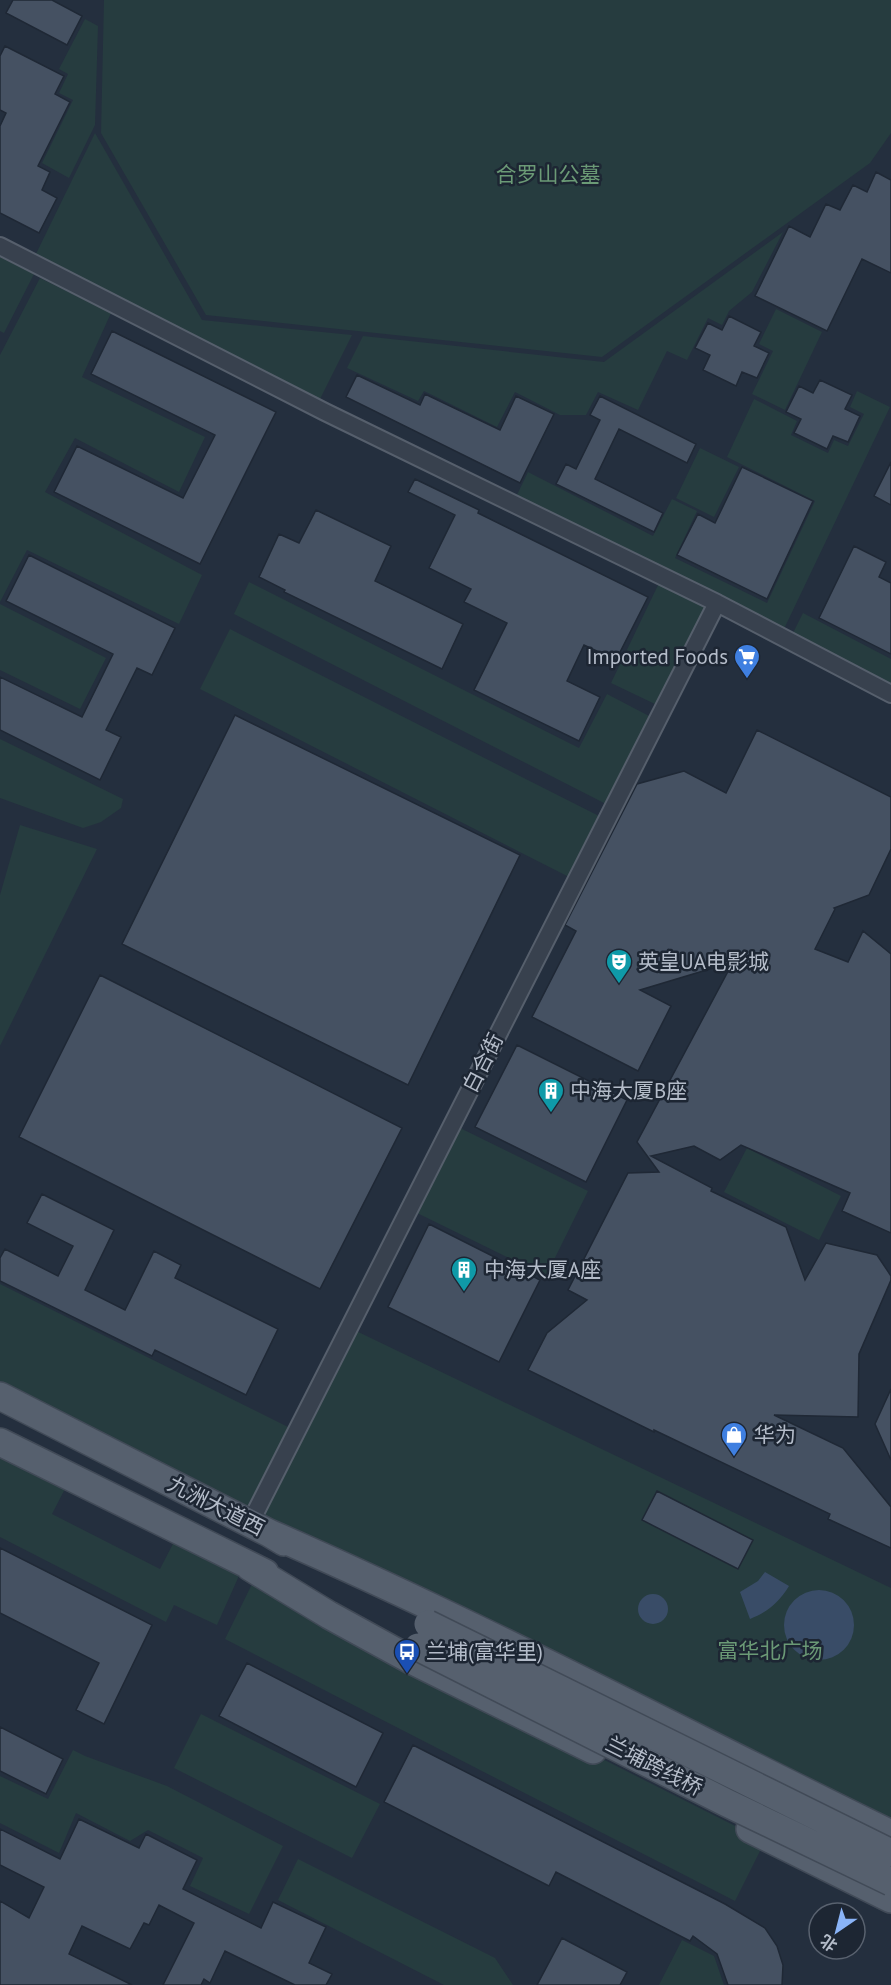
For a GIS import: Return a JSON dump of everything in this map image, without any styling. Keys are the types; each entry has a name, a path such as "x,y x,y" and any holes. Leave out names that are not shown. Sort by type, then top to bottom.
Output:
{"main road":[{"name":"九洲大道西","path":"0,1396 260,1528 346,1581 423,1635"},
{"name":"九洲大道西","path":"0,1442 250,1567 335,1604 423,1635"},
{"path":"260,1528 436,1610 880,1829 876,1830 884,1847 877,1866 867,1873 853,1877 844,1875"},
{"path":"250,1567 329,1615 411,1660 891,1899"},
{"name":"兰埔跨线桥","path":"423,1635 891,1853"},
{"name":"兰埔跨线桥","path":"423,1635 727,1803 891,1882"}],"street":[{"path":"0,246 325,412 717,603 891,694"},
{"name":"白合街","path":"260,1528 717,603"}],"green space":[{"name":"合罗山公墓","path":"104,0 891,0 891,133 870,163 602,357 206,315 101,133"},
{"path":"85,19 98,26 95,125 69,178 42,163 73,100 59,93 68,74 59,69"},
{"path":"95,133 202,320 352,335 319,401 34,258"},
{"path":"783,232 752,292 729,311 722,325 708,318 687,360 667,351 638,410 598,392 586,415 560,415 515,392 497,427 424,391 418,401 347,368 363,336 604,362"},
{"path":"0,257 34,274 4,333 0,331"},
{"path":"40,278 111,313 82,377 205,437 179,492 75,438 45,492 202,575 179,624 27,550 0,602 0,355"},
{"path":"776,309 822,332 785,410 752,394 773,351 759,344"},
{"path":"857,391 890,407 783,631 514,501 528,472 653,536 672,499 697,511 675,558 767,603 815,501 727,457 754,399 797,421 791,435 828,453 834,440 848,446 864,414 850,407"},
{"path":"700,448 739,467 714,517 676,498"},
{"path":"660,581 706,604 657,705 611,683"},
{"path":"249,582 579,748 607,694 651,717 606,804 234,614"},
{"path":"0,604 106,658 80,709 0,670"},
{"path":"803,613 891,659 891,689 791,637"},
{"path":"230,629 599,816 569,877 200,689"},
{"path":"0,739 123,799 121,808 101,822 83,828 0,798"},
{"path":"20,825 97,849 0,1046 0,895"},
{"path":"458,1127 588,1191 546,1276 417,1213"},
{"path":"747,1148 841,1196 819,1240 724,1192"},
{"path":"0,1284 288,1427 248,1509 0,1386"},
{"name":"富华北广场","path":"350,1328 891,1588 891,1833 253,1519"},
{"path":"0,1449 68,1483 52,1514 160,1569 177,1536 242,1569 217,1625 174,1605 166,1622 0,1537"},
{"path":"254,1580 323,1618 765,1841 735,1901 225,1639"},
{"path":"201,1714 380,1804 352,1858 174,1768"},
{"path":"73,1750 167,1786 283,1846 249,1914 190,1886 203,1858 148,1830 130,1841 76,1813 59,1853 0,1823 0,1776 48,1799"},
{"path":"298,1859 495,1958 513,1985 444,1985 278,1900"},
{"path":"682,1940 714,1956 724,1985 659,1985"}],"water":[{"path":"765,1572 789,1586 772,1606 750,1619 740,1592 758,1581"},
{"path":"819,1590 832,1593 844,1600 851,1612 854,1625 851,1638 844,1650 832,1657 819,1660 806,1657 794,1650 787,1638 784,1625 787,1612 794,1600 806,1593"},
{"path":"653,1594 664,1598 668,1609 664,1620 653,1624 642,1620 638,1609 642,1598"}],"building":[{"path":"13,0 52,0 82,16 67,45 6,13"},
{"path":"5,46 64,76 55,94 70,102 38,166 50,172 42,190 57,198 39,233 0,213 0,126 6,113 0,110 0,56"},
{"path":"876,172 891,180 891,273 862,259 827,331 755,296 789,226 810,237 826,204 840,210 853,185 867,192"},
{"path":"729,316 761,332 754,346 769,353 757,378 742,372 736,386 703,370 710,355 695,348 708,323 722,330"},
{"path":"112,331 276,412 200,564 54,492 77,446 183,498 215,435 91,374"},
{"path":"357,375 420,405 425,394 500,430 516,396 554,414 520,483 346,397"},
{"path":"820,380 852,395 845,409 860,416 848,442 833,436 827,449 794,433 801,419 786,412 799,386 813,393"},
{"path":"600,396 696,444 687,463 619,429 595,479 663,513 654,532 556,484 566,464 576,469 600,420 590,415"},
{"path":"891,462 891,505 874,496"},
{"path":"742,467 813,501 767,599 677,555 698,514 715,523"},
{"path":"415,479 479,510 478,513 648,597 616,660 584,645 567,681 600,697 579,741 474,690 507,623 464,602 471,589 429,568 455,515 408,492"},
{"path":"316,510 391,546 375,581 463,624 442,669 284,592 285,590 259,577 279,534 299,543"},
{"path":"854,546 886,562 879,577 891,583 891,654 819,618"},
{"path":"29,555 175,628 152,675 137,668 106,730 121,737 100,780 0,730 0,677 82,717 113,654 6,601"},
{"path":"235,715 520,855 408,1085 122,944"},
{"path":"757,730 891,797 891,849 869,895 834,908 815,949 848,962 863,931 891,954 891,1233 842,1211 850,1193 741,1145 720,1160 694,1146 651,1156 712,1188 711,1191 786,1227 805,1280 826,1243 877,1255 891,1276 859,1354 858,1417 774,1415 843,1448 891,1507 891,1548 828,1519 830,1514 528,1370 547,1333 587,1300 568,1290 628,1173 659,1172 637,1142 733,962 640,990 671,1006 638,1071 532,1017 576,931 565,925 637,784 684,771 726,793"},
{"path":"100,975 402,1128 320,1289 19,1137"},
{"name":"中海大厦B座","path":"517,1045 627,1100 586,1182 475,1127"},
{"path":"42,1194 114,1230 85,1290 125,1310 154,1251 181,1265 175,1278 278,1329 246,1395 155,1350 152,1356 0,1281 0,1258 5,1249 58,1276 73,1246 27,1223"},
{"name":"中海大厦A座","path":"429,1224 540,1280 499,1362 388,1307"},
{"path":"891,1389 891,1460 875,1424"},
{"path":"657,1491 753,1540 738,1569 642,1520"},
{"path":"0,1548 152,1625 104,1724 76,1710 99,1663 0,1613"},
{"path":"247,1663 383,1733 356,1787 219,1716"},
{"path":"0,1727 63,1759 46,1794 0,1771"},
{"path":"413,1745 725,1904 765,1928 777,1946 783,1965 782,1985 728,1985 717,1954 693,1936 690,1941 556,1872 549,1886 384,1802"},
{"path":"79,1819 139,1848 146,1834 197,1860 183,1889 261,1928 273,1902 326,1927 309,1963 332,1974 326,1985 295,1985 225,1951 210,1983 204,1979 201,1985 163,1985 194,1923 159,1905 149,1925 144,1923 130,1949 82,1926 69,1954 132,1985 0,1985 0,1901 29,1918 44,1887 0,1865 0,1829 60,1859"},
{"path":"562,1938 627,1972 620,1985 537,1985"}],"place":[{"name":"Imported Foods","path":"747,680"},
{"name":"英皇UA电影城","path":"619,985"},
{"name":"中海大厦B座","path":"551,1114"},
{"name":"中海大厦A座","path":"464,1293"},
{"name":"华为","path":"734,1458"},
{"name":"兰埔(富华里)","path":"407,1675"}]}
